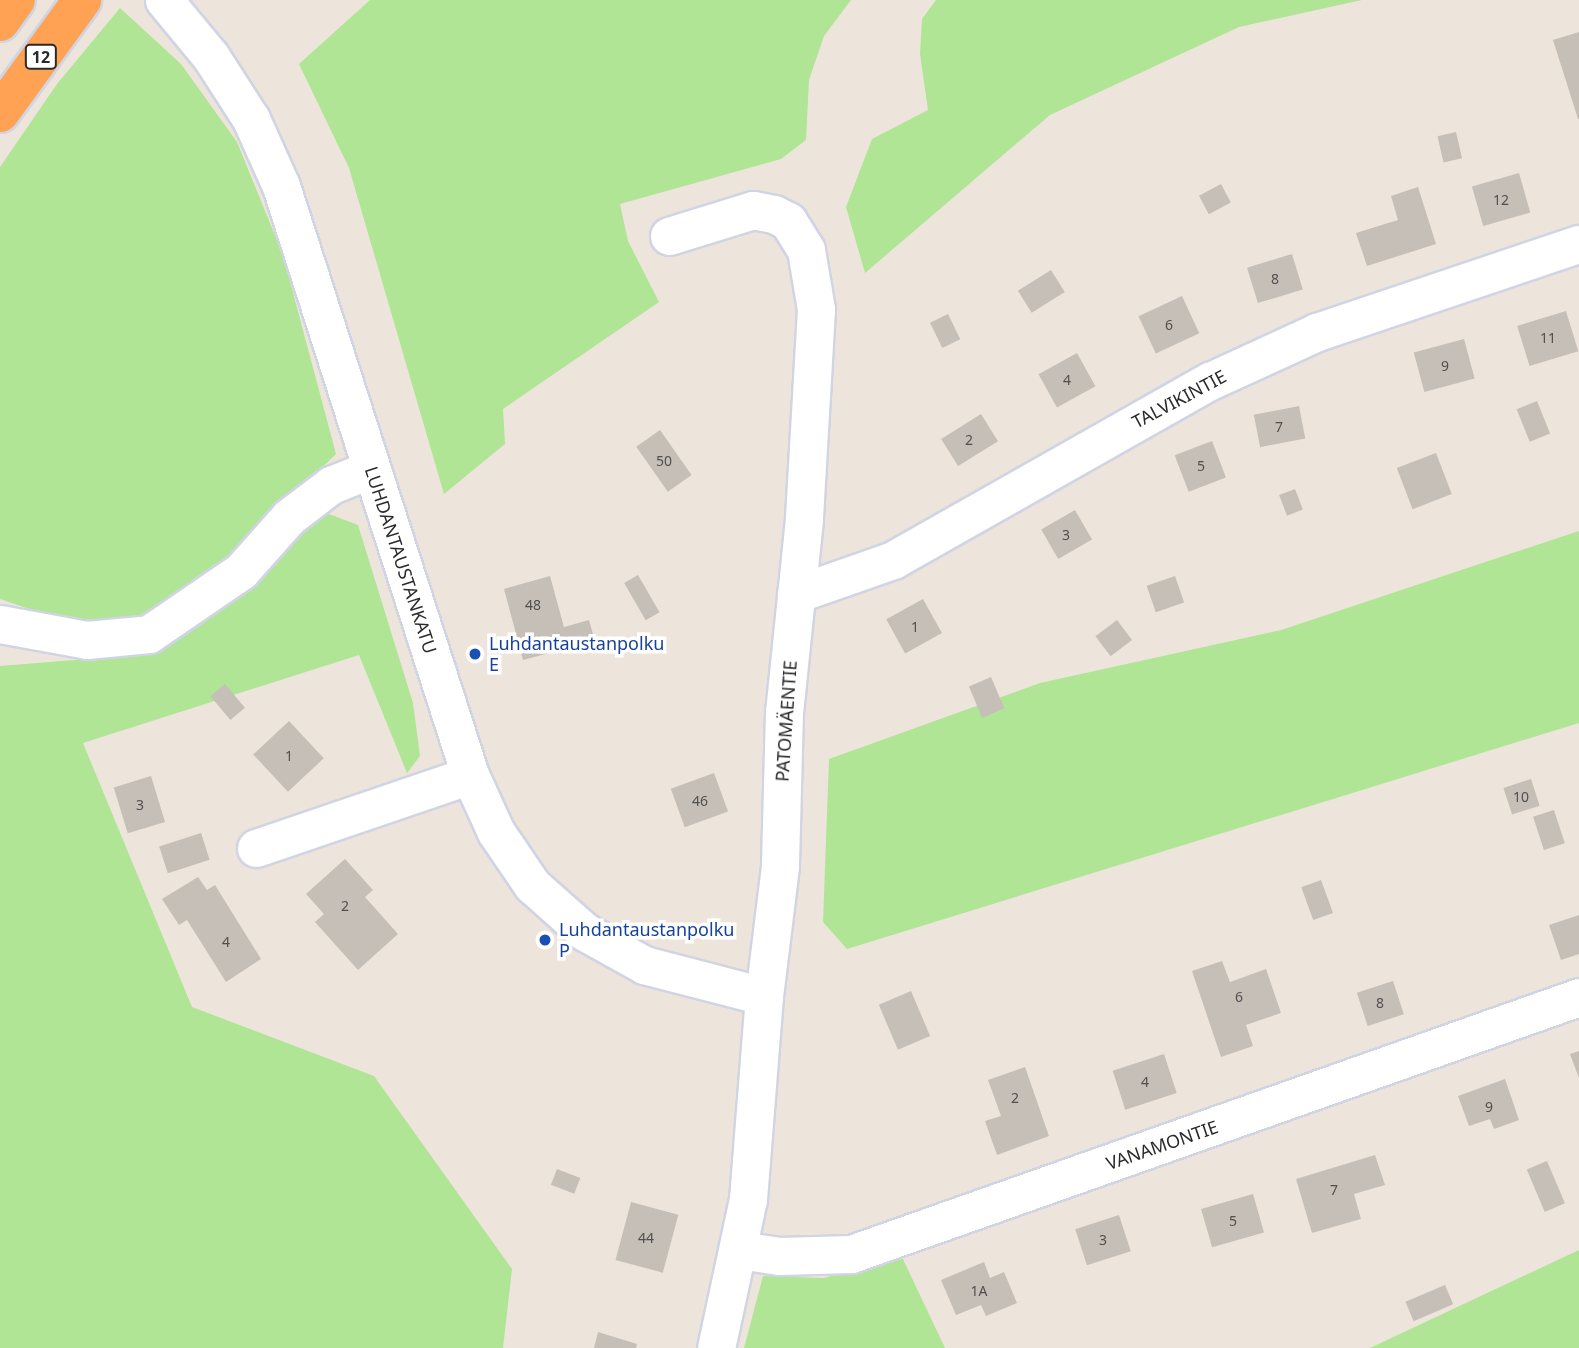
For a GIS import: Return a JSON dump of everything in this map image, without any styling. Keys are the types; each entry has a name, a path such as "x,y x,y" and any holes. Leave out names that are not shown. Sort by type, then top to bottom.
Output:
{"highway":[{"path":"0,22 16,0"},
{"name":"12","path":"0,114 82,0"}],"street":[{"name":"LUHDANTAUSTANKATU","path":"164,0 211,57 251,119 281,186 470,775 496,832 532,885 585,932 644,965 764,996"},
{"name":"PATOMÄENTIE","path":"669,236 753,210 788,221 806,250 816,309 796,594 784,711 779,866 764,996 748,1199 716,1348"},
{"name":"TALVIKINTIE","path":"796,594 893,560 1210,381 1317,332 1579,244"},
{"path":"0,624 87,639 149,634 241,570 289,517 331,485 370,469"},
{"path":"256,848 470,775"},
{"name":"VANAMONTIE","path":"739,1250 779,1256 851,1254 1579,997"}],"green space":[{"path":"370,0 851,0 824,36 809,80 806,140 781,159 620,204 628,241 659,302 503,409 505,444 444,494 349,168 299,64"},
{"path":"936,0 1362,0 1239,27 1050,115 865,273 846,207 872,139 928,110 920,54 922,19"},
{"path":"120,8 181,64 237,142 283,255 336,454 279,509 296,541 321,511 358,525 413,703 420,756 407,773 359,655 83,743 192,1007 374,1076 512,1269 503,1348 0,1348 0,666 99,658 83,619 44,614 0,599 0,167 57,84"},
{"path":"1579,531 1579,723 847,949 823,922 829,759 1040,683 1281,630"},
{"path":"1579,1250 1579,1348 1370,1348"},
{"path":"901,1255 945,1348 744,1348 763,1276 824,1278"}],"building":[{"path":"1579,32 1579,119 1578,119 1553,40"},
{"path":"1456,132 1462,158 1444,163 1437,136"},
{"path":"1519,173 1530,212 1483,226 1472,187"},
{"path":"1221,184 1231,203 1209,214 1199,196"},
{"path":"1418,187 1436,244 1367,266 1356,233 1398,220 1391,196"},
{"path":"1292,254 1303,289 1258,303 1247,268"},
{"path":"1051,270 1065,292 1032,313 1018,291"},
{"path":"1182,296 1199,333 1156,353 1138,316"},
{"path":"1566,311 1578,351 1530,366 1517,326"},
{"path":"948,314 960,339 942,348 930,323"},
{"path":"1464,339 1475,379 1424,392 1414,352"},
{"path":"1077,353 1095,386 1057,408 1039,374"},
{"path":"1537,401 1550,433 1530,442 1517,409"},
{"path":"1299,406 1305,438 1260,447 1254,415"},
{"path":"981,414 998,441 958,466 941,439"},
{"path":"660,430 692,475 668,492 636,447"},
{"path":"1212,441 1226,477 1189,492 1175,455"},
{"path":"1436,453 1452,494 1413,509 1397,468"},
{"path":"1295,489 1303,510 1287,516 1279,495"},
{"path":"1075,510 1092,539 1058,559 1041,530"},
{"path":"638,575 660,612 646,620 624,583"},
{"path":"550,576 564,627 589,620 595,641 523,660 504,589"},
{"path":"1175,576 1184,602 1156,612 1147,586"},
{"path":"923,599 942,633 905,653 886,619"},
{"path":"1117,620 1132,640 1110,656 1095,636"},
{"path":"991,677 1004,708 982,718 969,686"},
{"path":"225,684 245,708 230,720 210,696"},
{"path":"289,721 324,758 288,792 253,754"},
{"path":"714,773 728,812 685,827 671,789"},
{"path":"151,776 165,822 128,833 114,787"},
{"path":"1531,779 1540,806 1512,815 1503,788"},
{"path":"1554,810 1565,843 1544,850 1533,817"},
{"path":"201,833 210,860 168,873 159,847"},
{"path":"345,859 373,890 365,897 398,934 358,970 315,922 324,914 306,894"},
{"path":"198,877 207,890 215,885 261,959 226,982 187,920 179,925 162,899"},
{"path":"1321,880 1333,913 1313,920 1301,887"},
{"path":"1579,915 1579,954 1561,960 1549,925"},
{"path":"1222,961 1230,982 1266,969 1281,1013 1246,1025 1253,1046 1221,1057 1192,971"},
{"path":"1393,981 1404,1014 1368,1026 1357,993"},
{"path":"911,991 930,1036 898,1050 879,1005"},
{"path":"1579,1051 1579,1078 1570,1054"},
{"path":"1164,1054 1177,1093 1125,1110 1113,1071"},
{"path":"1025,1067 1049,1136 997,1155 985,1121 1001,1116 988,1080"},
{"path":"1505,1079 1519,1120 1494,1129 1490,1119 1469,1126 1458,1096"},
{"path":"1375,1155 1385,1185 1354,1194 1361,1219 1312,1233 1296,1179"},
{"path":"1547,1161 1565,1203 1545,1212 1527,1170"},
{"path":"557,1169 580,1178 574,1194 551,1185"},
{"path":"1253,1194 1264,1232 1212,1247 1201,1209"},
{"path":"631,1202 678,1215 663,1273 615,1260"},
{"path":"1119,1215 1131,1251 1087,1265 1075,1229"},
{"path":"984,1262 990,1278 1004,1272 1017,1303 986,1316 981,1305 956,1315 941,1280"},
{"path":"1445,1285 1453,1304 1414,1321 1405,1302"},
{"path":"598,1332 637,1344 636,1348 594,1348"}],"place":[{"name":"Luhdantaustanpolku E","path":"475,654"},
{"name":"Luhdantaustanpolku P","path":"545,940"}]}
